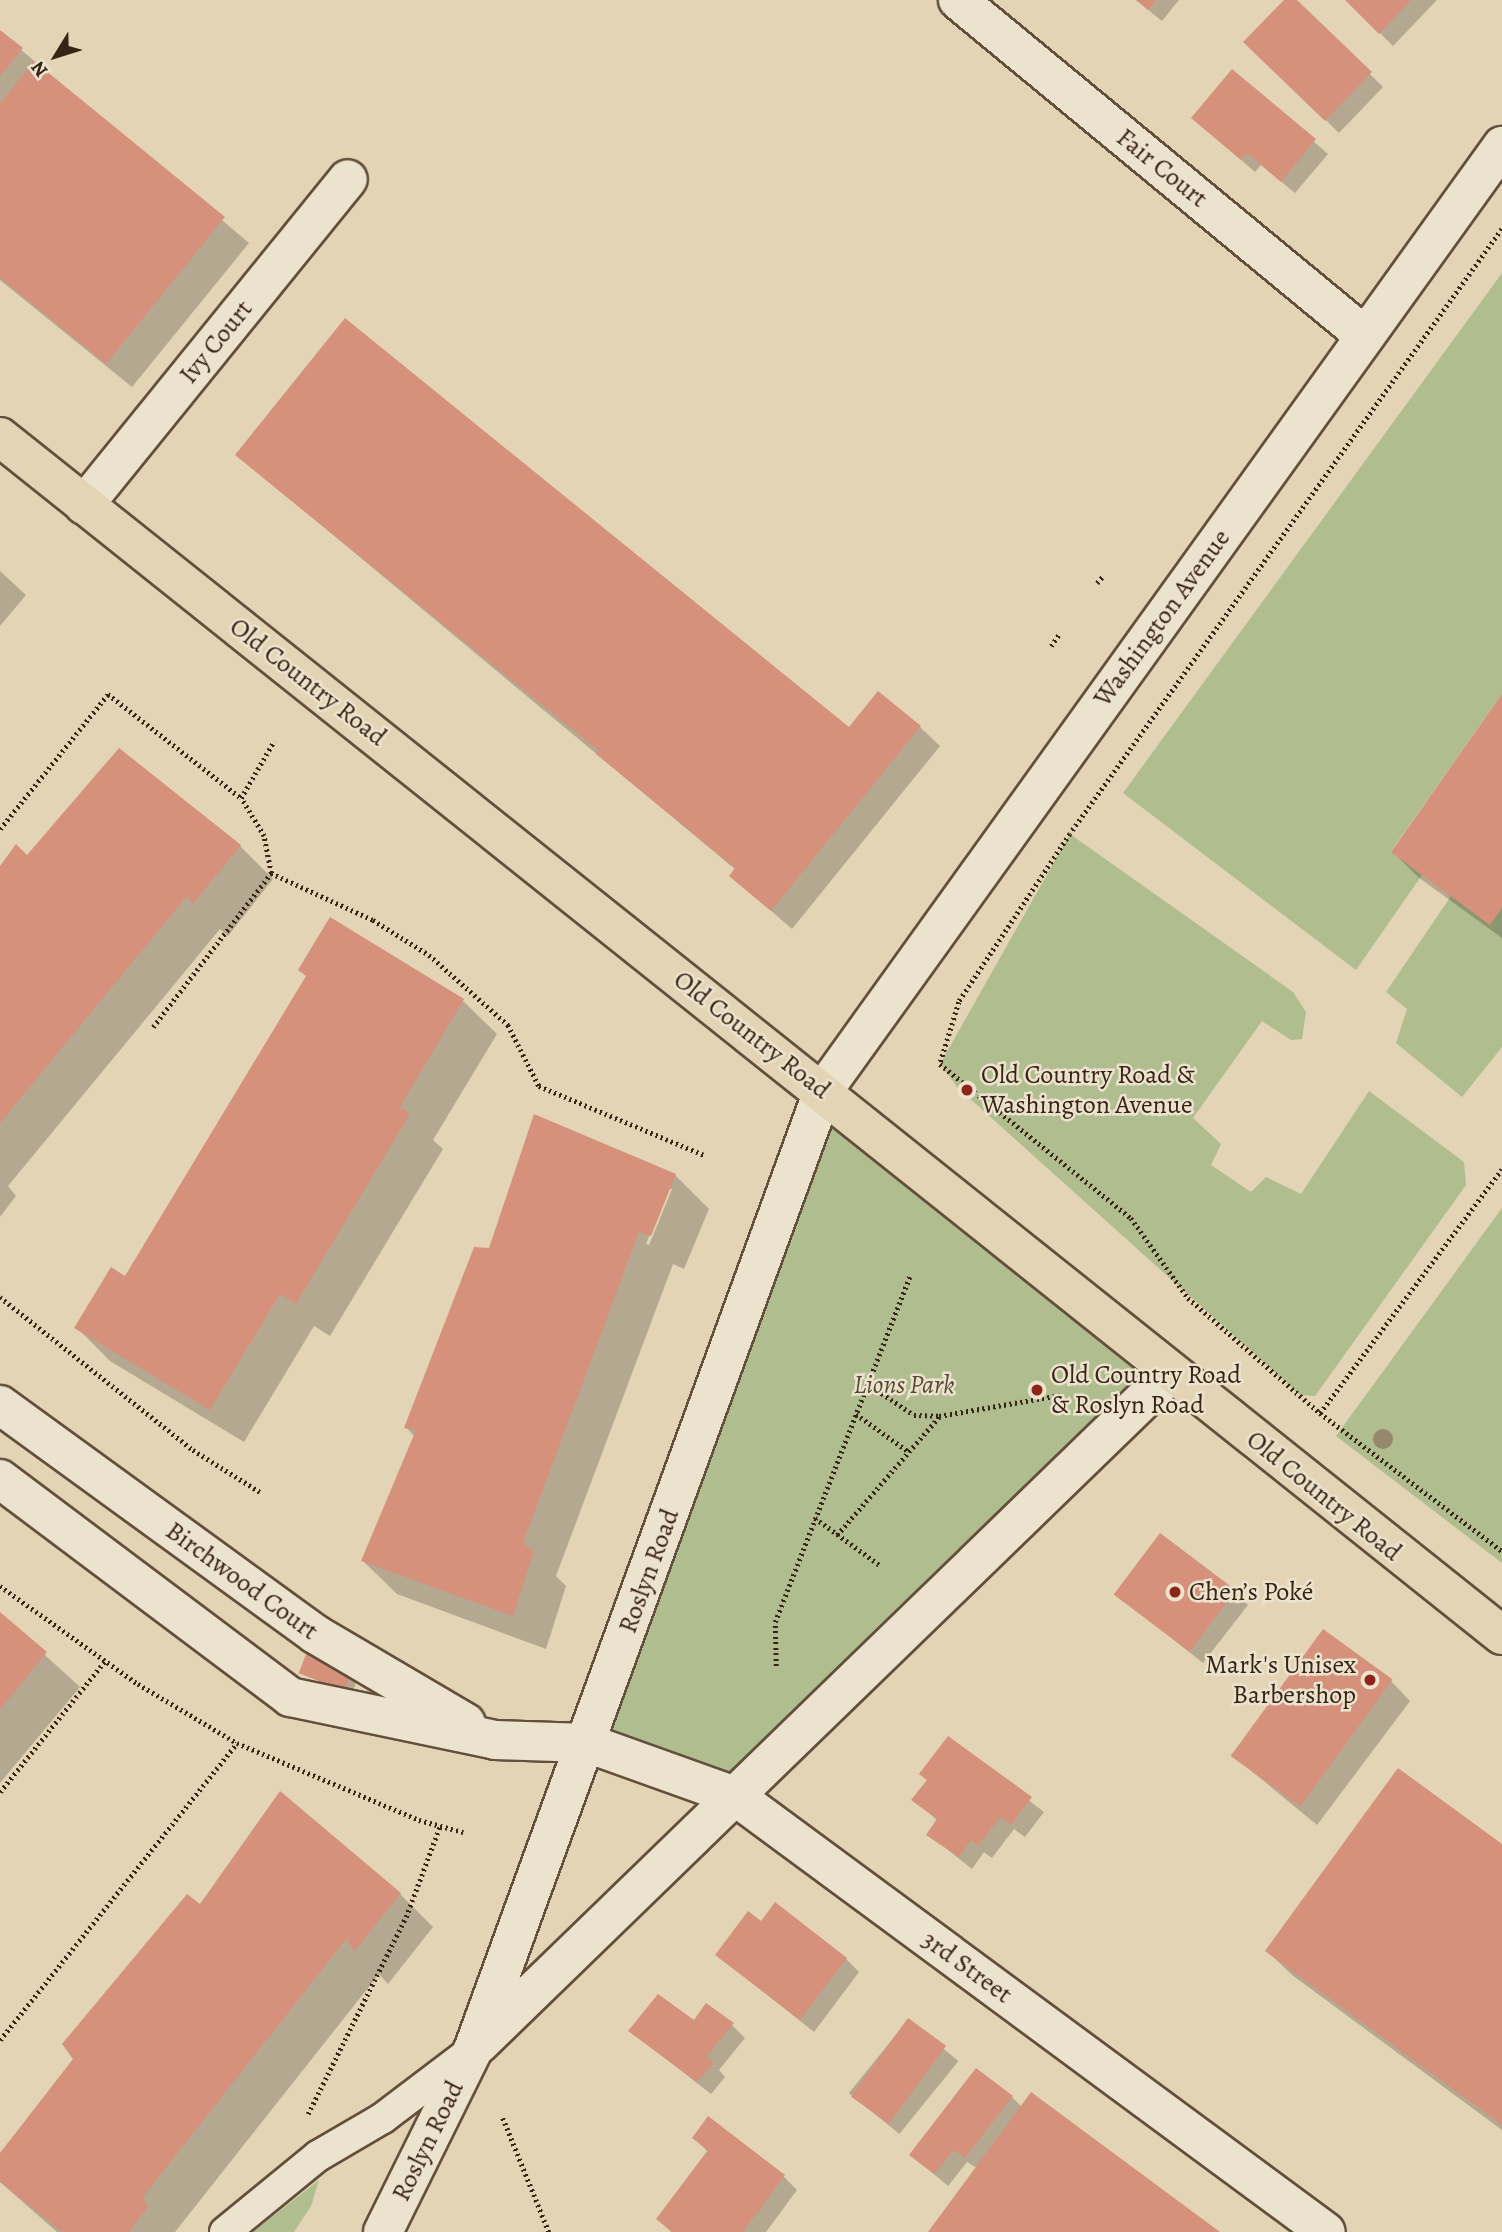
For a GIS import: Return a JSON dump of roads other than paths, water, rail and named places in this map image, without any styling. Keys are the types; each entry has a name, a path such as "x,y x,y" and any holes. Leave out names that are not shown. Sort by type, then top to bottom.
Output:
{"main road":[{"name":"Fair Court","path":"958,0 1365,336"},
{"name":"Washington Avenue","path":"823,1091 1502,146"},
{"name":"Ivy Court","path":"84,505 348,179"},
{"name":"Old Country Road","path":"0,437 1502,1635"},
{"name":"Roslyn Road","path":"383,2232 473,2050 823,1091"},
{"name":"Roslyn Road","path":"473,2050 1171,1373"},
{"name":"Birchwood Court","path":"0,1405 315,1634 495,1741"},
{"name":"Birchwood Court","path":"0,1479 290,1697 495,1741 587,1743"},
{"name":"3rd Street","path":"587,1743 735,1796 1326,2232"}],"lane":[{"path":"225,2232 318,2156 415,2096 473,2050"}],"place":[{"name":"Old Country Road & Washington Avenue","path":"967,1090"},
{"name":"Old Country Road & Roslyn Road","path":"1037,1390"},
{"name":"Chen’s Poké","path":"1175,1592"},
{"name":"Mark's Unisex Barbershop","path":"1370,1680"}],"park label":[{"name":"Lions Park","path":"904,1385"}]}
